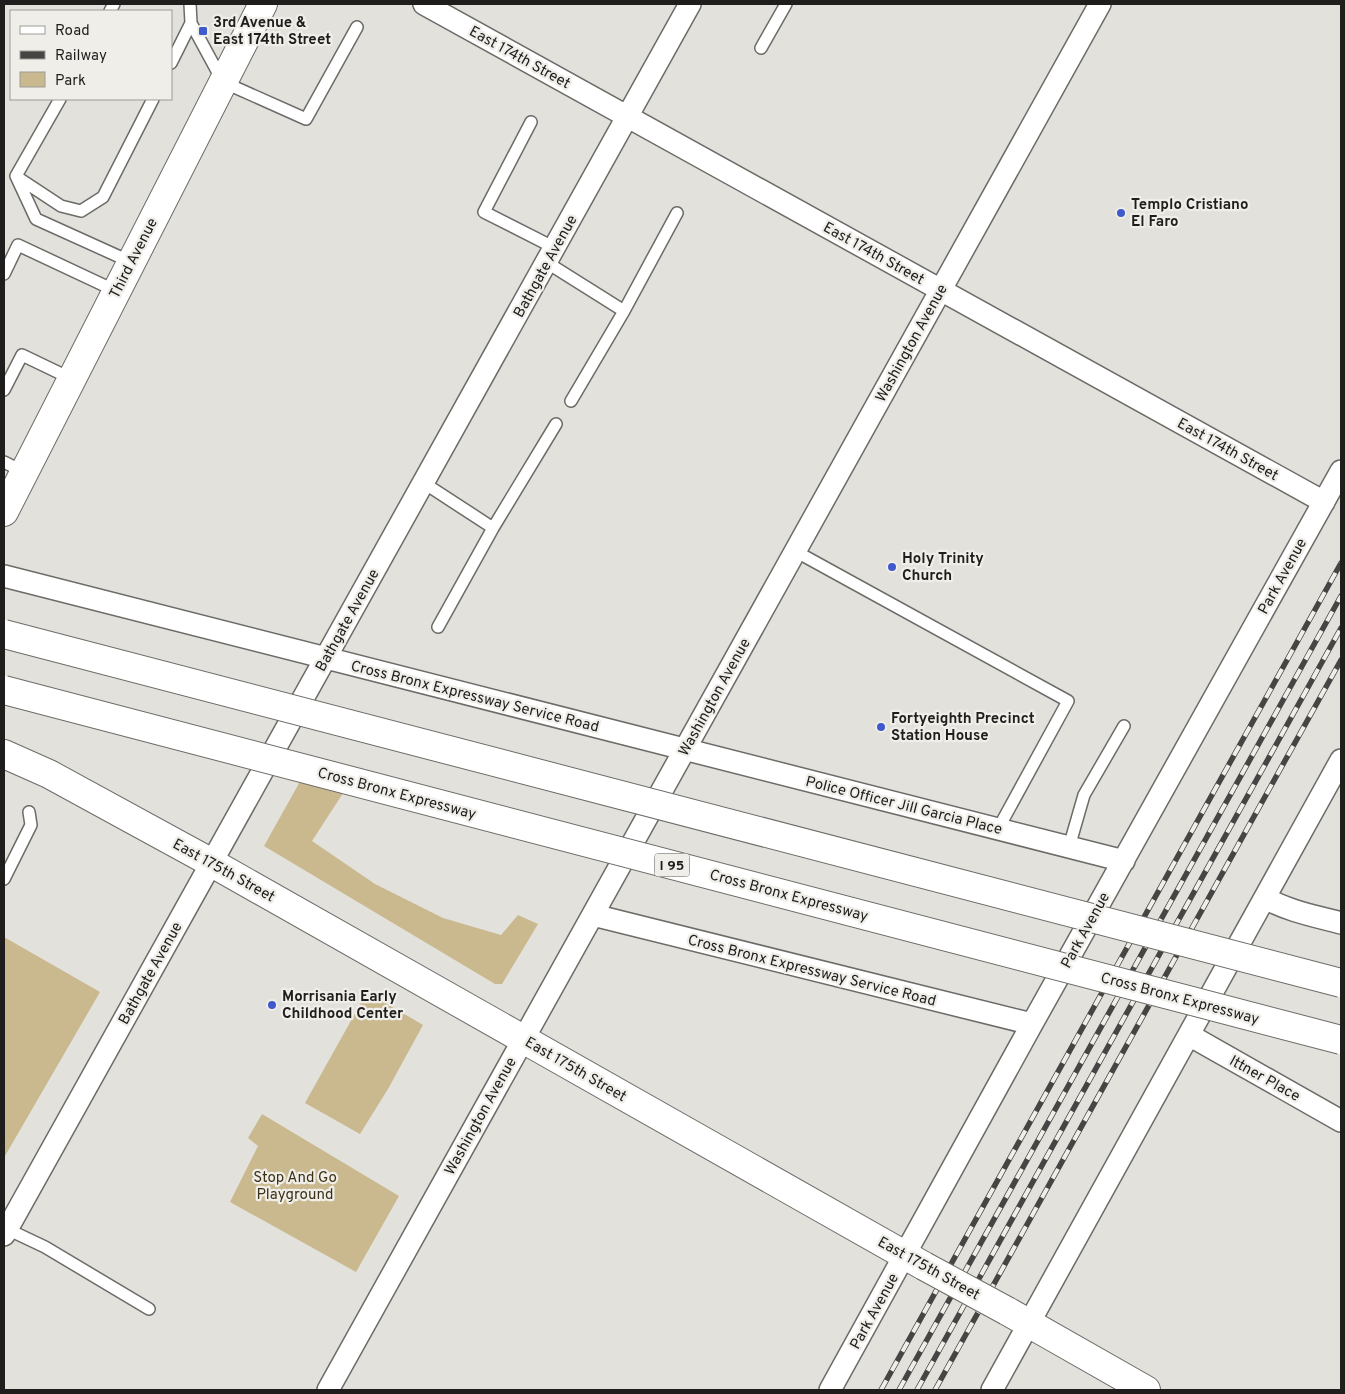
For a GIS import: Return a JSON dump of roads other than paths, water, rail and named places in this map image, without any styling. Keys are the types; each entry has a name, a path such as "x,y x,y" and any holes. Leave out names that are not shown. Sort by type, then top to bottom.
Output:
{"main road":[{"name":"Third Avenue","path":"4,512 14,467 72,379 263,4"},
{"path":"4,634 1341,983"},
{"name":"Cross Bronx Expressway","path":"4,690 1341,1040"},
{"name":"East 175th Street","path":"4,754 49,774 212,863 914,1261 1018,1317 1146,1390"}],"street":[{"name":"East 174th Street","path":"424,4 1324,502"},
{"name":"Bathgate Avenue","path":"5,1232 690,4"},
{"name":"Washington Avenue","path":"328,1390 1100,4"},
{"name":"Park Avenue","path":"830,1390 914,1261 1032,1024 1341,471"},
{"name":"Cross Bronx Expressway Service Road","path":"4,576 685,749"},
{"name":"Police Officer Jill Garcia Place","path":"685,749 1124,861"},
{"path":"992,1390 1018,1317 1189,1035 1341,760"},
{"path":"1265,898 1289,909 1341,923"},
{"name":"Cross Bronx Expressway Service Road","path":"593,915 1032,1024"},
{"name":"Ittner Place","path":"1189,1035 1341,1121"}],"lane":[{"path":"190,4 191,23 223,82 306,119 356,27"},
{"path":"761,48 786,4"},
{"path":"172,61 191,23"},
{"path":"16,176 59,100"},
{"path":"16,176 61,206 81,211 103,197 152,100"},
{"path":"531,122 484,212 550,255 624,310"},
{"path":"16,176 36,219 131,262"},
{"path":"571,401 678,213"},
{"path":"4,274 18,245 116,291"},
{"path":"4,390 22,355 72,379"},
{"path":"438,627 492,528 556,424"},
{"path":"424,483 492,528"},
{"path":"795,551 1068,701 998,829"},
{"path":"1069,847 1084,795 1124,726"},
{"path":"4,879 31,825 28,812"},
{"path":"5,1232 45,1246 149,1309"}],"railway":[{"path":"881,1390 1341,563"},
{"path":"899,1390 1341,596"},
{"path":"917,1390 1341,628"},
{"path":"935,1390 1341,660"}],"place":[{"name":"3rd Avenue & East 174th Street","path":"203,31"},
{"name":"Templo Cristiano El Faro","path":"1121,213"},
{"name":"Holy Trinity Church","path":"892,567"},
{"name":"Fortyeighth Precinct Station House","path":"881,727"},
{"name":"Morrisania Early Childhood Center","path":"272,1005"}],"park label":[{"name":"Stop And Go Playground","path":"295,1186"}]}
